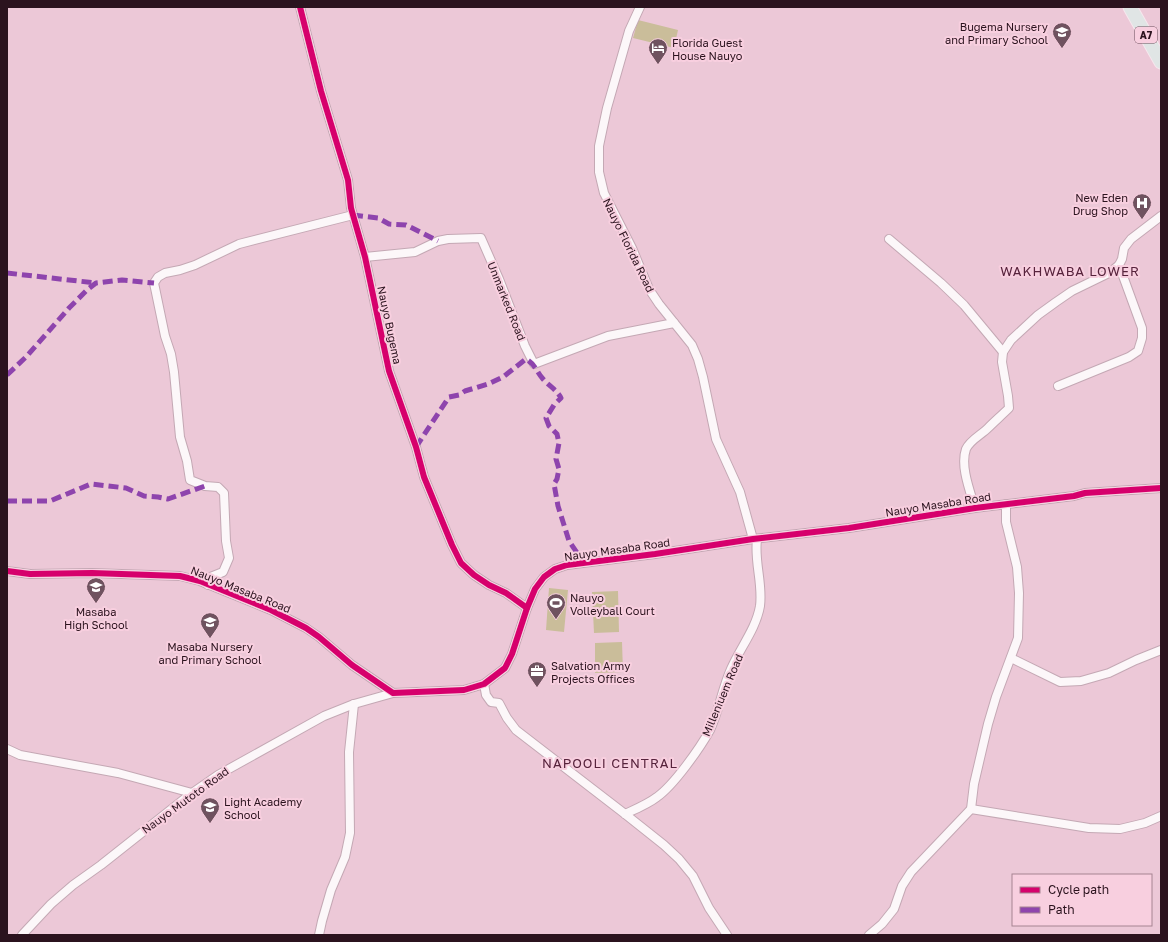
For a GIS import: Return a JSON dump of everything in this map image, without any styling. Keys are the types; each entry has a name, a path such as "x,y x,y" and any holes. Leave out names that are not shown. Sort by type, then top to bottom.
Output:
{"main road":[{"name":"A7","path":"1130,7 1161,62"}],"street":[{"name":"Nauyo Bugema","path":"300,7 321,91 348,180 353,215 365,257 389,371 416,447 424,477 461,563 474,575 489,585 506,593 527,608"},
{"name":"Nauyo Florida Road","path":"640,7 629,31 607,108 599,146 599,172 604,193 632,248 649,289 659,304 692,345 698,359 704,377 716,439 740,492 755,539"},
{"path":"208,585 208,578 222,572 229,558 226,541 224,493 218,487 206,486 190,480 187,460 180,437 171,354 165,336 154,284 158,277 164,273 180,270 240,244 353,215"},
{"path":"975,508 966,479 966,450 971,442 988,429 1009,408 1002,362 1003,352 1011,340 1038,315 1072,291 1109,272 1119,265 1124,248 1131,239 1161,216"},
{"name":"Unmarked Road","path":"365,257 415,252 438,241 448,239 481,238 507,298 515,324 534,364 608,336 674,323"},
{"path":"890,239 942,283 964,305 1003,352"},
{"path":"1058,386 1138,352 1142,338 1142,328 1119,265"},
{"name":"Nauyo Masaba Road","path":"7,571 30,574 92,573 180,576 208,585 271,610 306,628 352,665 394,693 464,690 484,684 505,668 512,654 527,608 535,589 544,577 555,569 567,565 755,539 849,528 975,508 1074,496 1085,493 1161,488"},
{"path":"869,935 882,924 894,909 902,886 911,872 971,809 976,777 988,724 996,697 1012,658 1018,638 1019,594 1017,567 1006,522 1006,504"},
{"name":"Milleniuem Road","path":"625,814 656,798 666,791 710,730 730,670 751,632 758,613 760,593 755,539"},
{"path":"1012,658 1060,682 1081,681 1109,673 1161,650"},
{"path":"484,684 486,695 491,702 499,703 506,718 516,730 625,814 680,859 693,876 709,908 727,935"},
{"name":"Nauyo Mutoto Road","path":"22,935 51,904 73,885 101,865 192,793 249,756 324,716 354,704 394,693"},
{"path":"319,935 331,890 345,857 350,833 349,752 354,704"},
{"path":"7,749 20,755 118,773 192,793"},
{"path":"971,809 1096,828 1120,829 1145,823 1161,816"}],"shaded area":[{"path":"638,20 678,30 674,48 633,38"},
{"name":"Nauyo Volleyball Court","path":"549,588 568,590 564,632 546,630"},
{"path":"618,591 619,632 594,633 592,592"},
{"path":"622,642 623,672 595,673 595,643"}],"marked path":[{"path":"353,215 378,218 389,224 406,225 438,241"},
{"path":"7,273 96,283"},
{"path":"7,375 26,357 69,308 96,283 122,280 154,283"},
{"path":"416,447 449,397 459,395 465,391 488,384 503,377 526,359 529,361 561,398 554,405 546,418 549,426 557,434 559,443 556,459 559,469 557,479 554,484 558,506 569,541 584,563"},
{"path":"7,501 50,501 91,484 126,488 144,496 168,499 205,486"}],"cycle path":[{"path":"300,7 321,91 348,180 351,208 365,257 389,371 416,447 424,477 461,563 474,575 489,585 506,593 527,608"},
{"path":"7,571 30,574 92,573 180,576 200,581 271,610 306,628 352,665 393,693 464,690 484,684 505,668 512,654 527,608 535,589 544,577 555,569 567,565 655,554 753,539 849,528 975,508 1074,496 1085,493 1161,488"}],"place":[{"name":"Bugema Nursery and Primary School","path":"1062,49"},
{"name":"Florida Guest House Nauyo","path":"658,65"},
{"name":"New Eden Drug Shop","path":"1142,220"},
{"name":"Masaba High School","path":"96,604"},
{"name":"Nauyo Volleyball Court","path":"556,620"},
{"name":"Masaba Nursery and Primary School","path":"210,639"},
{"name":"Salvation Army Projects Offices","path":"537,688"},
{"name":"Light Academy School","path":"210,824"}],"district":[{"name":"WAKHWABA LOWER","path":"1070,271"},
{"name":"NAPOOLI CENTRAL","path":"610,763"}]}
